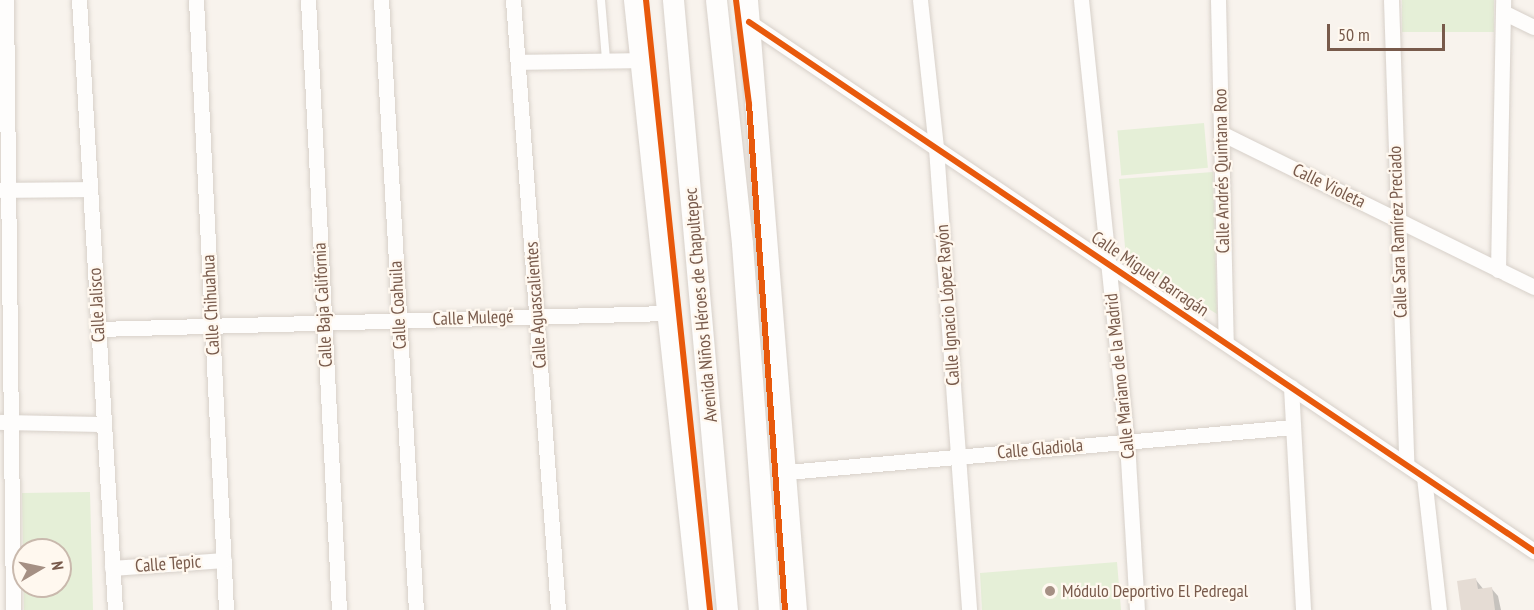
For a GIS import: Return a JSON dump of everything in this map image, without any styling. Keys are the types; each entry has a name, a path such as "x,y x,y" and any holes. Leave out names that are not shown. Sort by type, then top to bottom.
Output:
{"main road":[{"path":"634,0 699,610"},
{"name":"Avenida Niños Héroes de Chapultepec","path":"673,0 727,610"},
{"path":"716,0 742,244 769,610"},
{"path":"747,0 787,472 796,610"},
{"path":"706,610 723,561"}],"street":[{"path":"6,0 5,422 13,610"},
{"name":"Calle Jalisco","path":"79,0 115,610"},
{"name":"Calle Chihuahua","path":"196,0 226,610"},
{"name":"Calle Baja California","path":"308,0 339,610"},
{"name":"Calle Coahuila","path":"381,0 416,610"},
{"name":"Calle Aguascalientes","path":"513,0 558,610"},
{"name":"Calle Ignacio López Rayón","path":"920,0 936,148 969,610"},
{"name":"Calle Mariano de la Madrid","path":"1081,0 1127,442 1137,610"},
{"name":"Calle Andrés Quintana Roo","path":"1218,0 1226,343"},
{"name":"Calle Sara Ramírez Preciado","path":"1391,0 1406,464"},
{"path":"1503,6 1534,27"},
{"path":"1498,270 1503,6"},
{"name":"Calle Miguel Barragán","path":"749,22 1534,551"},
{"path":"518,62 640,60"},
{"name":"Calle Violeta","path":"1221,133 1534,287"},
{"path":"4,190 90,189"},
{"name":"Calle Mulegé","path":"98,329 667,313"},
{"path":"1291,387 1303,610"},
{"path":"5,422 104,424"},
{"name":"Calle Gladiola","path":"787,472 1293,427"},
{"path":"1424,477 1439,610"},
{"name":"Calle Tepic","path":"112,568 224,560"}],"lane":[{"path":"601,0 606,60"}],"green space":[{"path":"1402,0 1494,0 1494,32 1402,32"},
{"path":"1204,123 1208,168 1121,175 1117,131"},
{"path":"1213,172 1217,314 1126,258 1119,179"},
{"path":"90,492 93,610 24,610 24,598 72,598 72,538 23,538 22,493"},
{"name":"Módulo Deportivo El Pedregal","path":"1117,562 1121,610 982,610 980,573"}],"building":[{"path":"1476,578 1478,589 1492,587 1495,610 1461,610 1457,581"}],"cycle path":[{"path":"646,0 710,610"},
{"path":"736,0 749,104 785,610"},
{"path":"749,22 1534,551"}],"place":[{"name":"Módulo Deportivo El Pedregal","path":"1050,591"}]}
